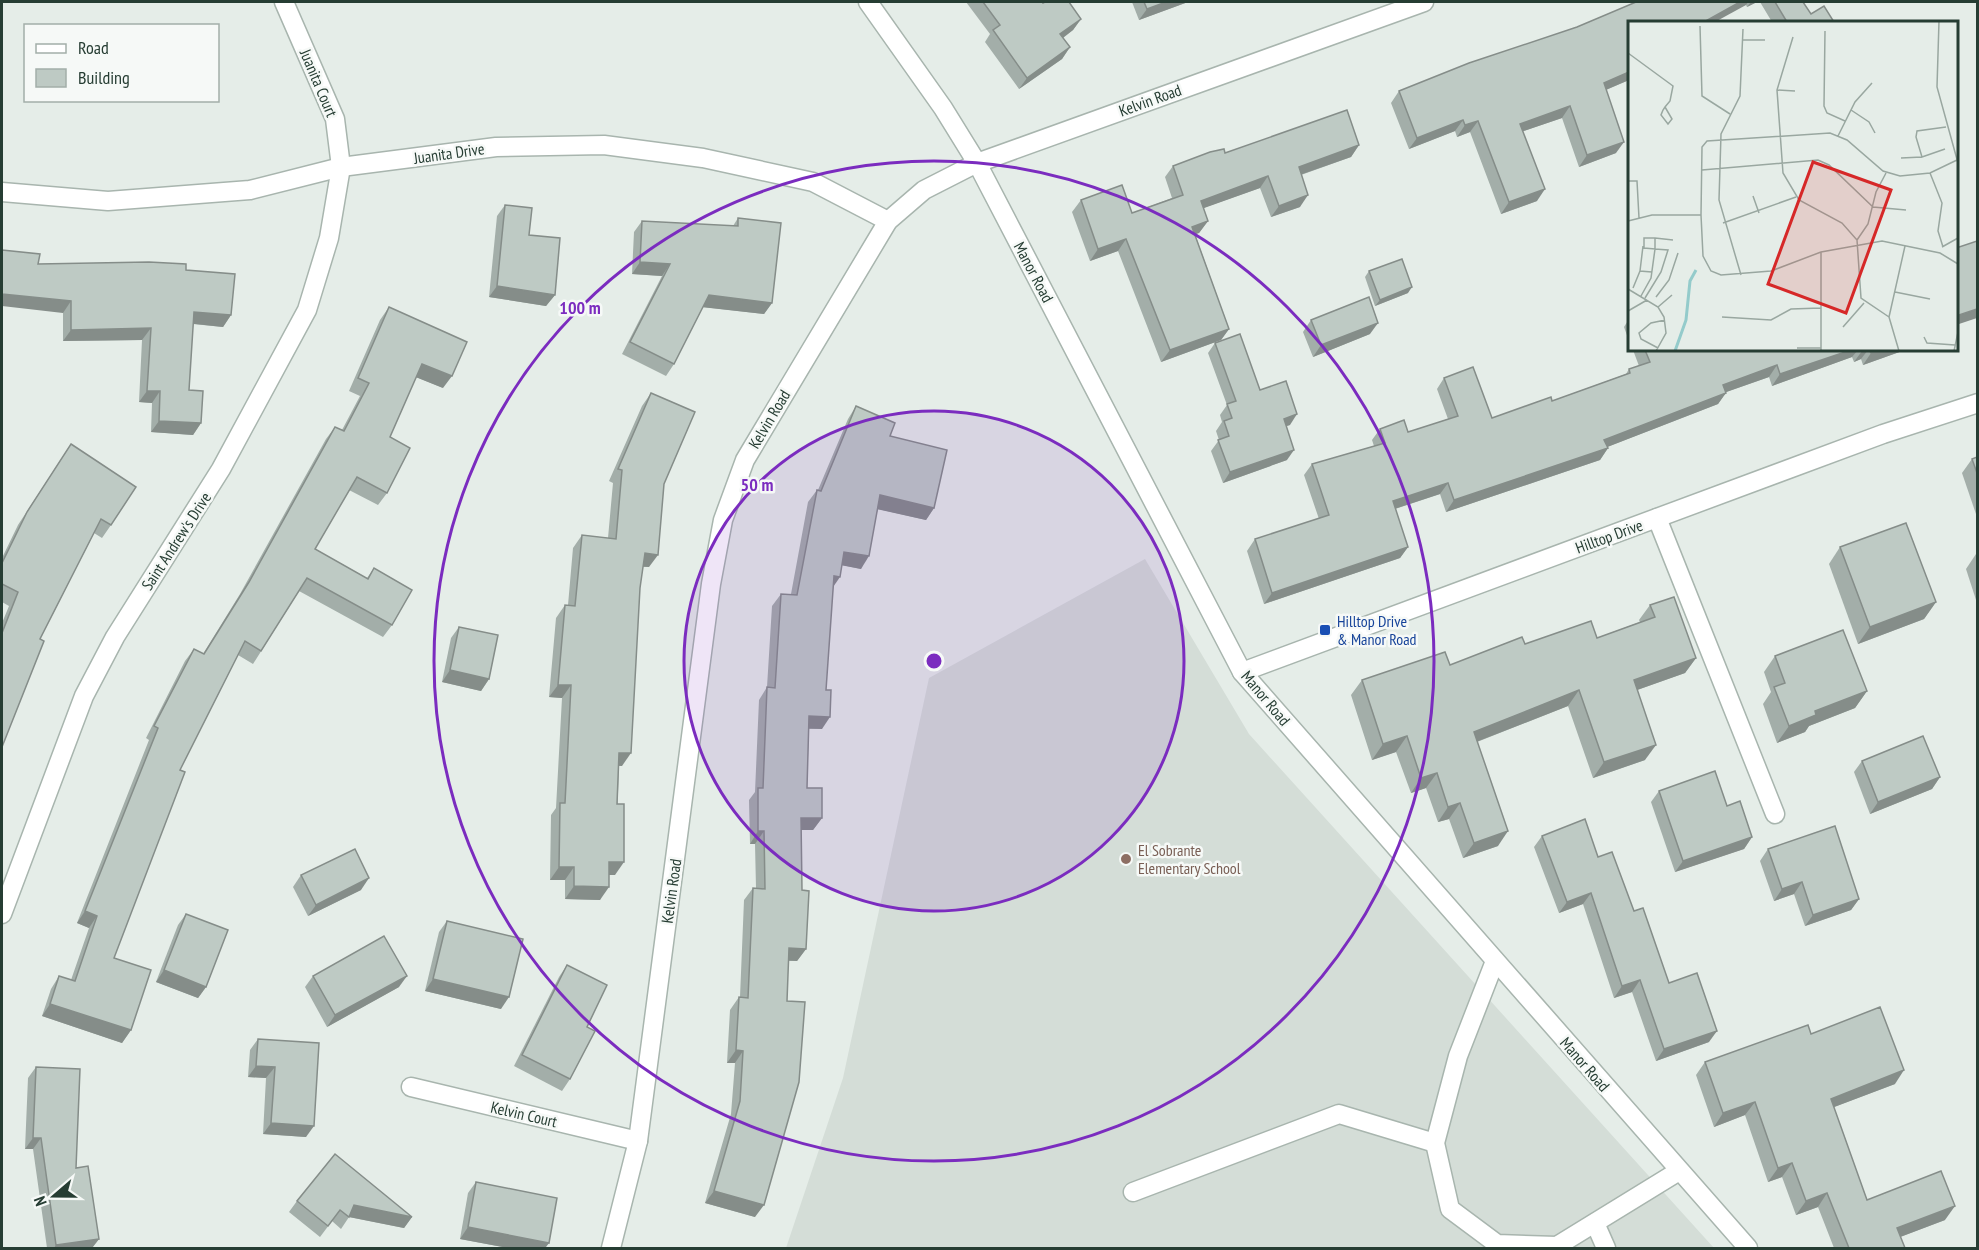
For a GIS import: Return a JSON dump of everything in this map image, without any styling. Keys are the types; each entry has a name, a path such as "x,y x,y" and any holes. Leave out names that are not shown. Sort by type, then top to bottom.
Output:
{"street":[{"name":"Juanita Court","path":"285,2 335,118 341,167"},
{"name":"Manor Road","path":"868,2 944,108 977,163 1242,672 1748,1248"},
{"name":"Kelvin Road","path":"611,1248 638,1141 711,584 723,520 745,460 888,221 924,190 977,163 1424,2"},
{"name":"Juanita Drive","path":"2,192 108,201 250,190 341,167 496,147 604,145 703,158 813,183 888,221"},
{"name":"Saint Andrew's Drive","path":"2,914 84,696 115,637 221,470 307,310 329,238 341,167"},
{"name":"Hilltop Drive","path":"1242,672 1883,435 1977,404"},
{"path":"1657,518 1775,814"},
{"path":"1495,961 1458,1056 1435,1143 1450,1209 1497,1244 1557,1246 1679,1171"},
{"name":"Kelvin Court","path":"411,1087 638,1141"},
{"path":"1133,1192 1339,1114 1435,1143"},
{"path":"1595,1223 1606,1248"}],"shaded area":[{"name":"El Sobrante Elementary School","path":"1145,559 1249,734 1714,1248 786,1248 843,1078 929,678"}],"building":[{"path":"983,2 1069,2 1081,19 1060,34 1070,47 1027,78 993,30 1000,25"},
{"path":"1144,2 1166,2 1147,9"},
{"path":"1636,2 1740,2 1706,21 1628,21 1628,72 1604,83 1624,142 1587,155 1570,106 1520,124 1545,189 1509,202 1478,121 1465,125 1463,120 1417,138 1399,91 1469,63 1577,27"},
{"path":"1775,2 1803,2 1811,14 1824,6 1833,21 1786,21"},
{"path":"1347,110 1359,145 1299,167 1308,195 1279,206 1268,176 1201,201 1208,221 1192,227 1229,329 1170,350 1126,239 1098,249 1081,200 1122,185 1132,213 1183,195 1173,166 1210,152 1224,149 1225,153"},
{"path":"505,205 532,208 529,235 560,238 555,295 497,286"},
{"path":"738,218 781,223 772,303 709,295 674,364 630,342 670,264 640,262 642,221 738,226"},
{"path":"1977,241 1977,309 1958,315 1958,247"},
{"path":"2,250 40,254 38,264 149,262 186,264 186,270 235,274 231,315 194,312 189,390 203,391 201,423 159,421 160,391 147,391 151,328 71,330 71,301 2,294"},
{"path":"1402,259 1412,287 1380,300 1369,271"},
{"path":"1369,297 1378,323 1321,345 1311,320"},
{"path":"389,307 467,342 452,376 422,364 390,437 410,448 387,493 357,477 315,549 368,579 374,568 412,590 392,625 307,578 261,651 245,641 180,770 185,772 114,958 151,970 131,1030 50,1004 59,976 75,981 97,916 85,911 158,728 154,726 194,649 204,654 249,582 335,427 344,431 369,383 358,378"},
{"path":"1240,334 1260,390 1286,381 1297,414 1284,419 1294,450 1230,472 1218,440 1229,436 1224,421 1232,418 1227,404 1236,401 1215,343"},
{"path":"1645,351 1848,351 1780,374 1777,365 1723,385 1726,393 1604,440 1608,448 1454,500 1448,483 1393,501 1408,547 1272,593 1255,539 1329,515 1312,464 1385,443 1380,429 1404,420 1408,432 1458,416 1444,378 1473,367 1492,418 1551,397 1552,401 1630,373 1629,369 1650,362"},
{"path":"651,393 695,412 664,484 658,555 645,553 640,588 631,753 619,753 617,804 624,804 624,862 609,862 609,887 574,886 574,867 559,867 560,803 565,803 571,685 558,685 565,605 575,606 582,535 616,539 622,470 618,469"},
{"path":"856,406 895,423 890,436 947,450 934,508 880,495 869,556 844,552 840,577 834,576 826,690 831,690 830,717 809,716 807,788 822,788 822,818 801,818 802,890 809,891 806,949 789,948 787,1001 805,1002 799,1082 764,1205 714,1191 740,1101 743,1051 736,1050 739,997 748,998 753,888 765,889 764,831 758,831 758,788 763,788 767,687 775,688 781,594 797,595 817,490 821,491"},
{"path":"71,444 136,487 111,525 101,519 40,639 44,641 2,747 2,633 18,592 2,584 2,563 27,512"},
{"path":"1977,457 1977,473 1972,459"},
{"path":"1906,523 1936,602 1870,627 1840,547"},
{"path":"1674,597 1696,658 1634,680 1656,745 1604,762 1579,690 1474,732 1508,831 1474,843 1460,803 1448,807 1437,773 1421,778 1407,736 1383,744 1362,680 1445,652 1450,665 1522,637 1525,644 1591,621 1597,638 1655,617 1650,605"},
{"path":"459,627 498,635 489,679 450,670"},
{"path":"1843,630 1867,691 1815,711 1816,715 1789,726 1774,687 1785,683 1775,656"},
{"path":"1923,736 1940,777 1878,802 1862,761"},
{"path":"1715,771 1727,806 1740,801 1752,837 1683,861 1659,791"},
{"path":"1585,819 1598,857 1612,852 1634,911 1643,908 1669,983 1697,973 1717,1031 1664,1049 1640,980 1622,986 1591,893 1567,902 1542,836"},
{"path":"1835,826 1859,899 1813,915 1802,882 1782,889 1768,849"},
{"path":"355,849 369,878 316,905 301,875"},
{"path":"186,914 228,930 206,987 164,970"},
{"path":"447,921 523,939 509,997 433,979"},
{"path":"384,936 407,976 335,1015 313,976"},
{"path":"567,965 607,985 587,1027 595,1031 570,1079 522,1055"},
{"path":"1880,1007 1904,1070 1831,1099 1867,1200 1941,1171 1955,1206 1897,1228 1905,1248 1849,1248 1827,1193 1806,1201 1792,1163 1778,1168 1755,1102 1723,1113 1705,1062 1808,1025 1811,1034"},
{"path":"258,1039 319,1043 314,1126 271,1123 275,1067 256,1066"},
{"path":"36,1067 80,1069 76,1168 88,1166 99,1239 56,1245 41,1138 33,1138"},
{"path":"335,1154 412,1217 354,1205 349,1217 340,1210 328,1226 297,1201"},
{"path":"476,1182 557,1198 549,1243 468,1227"}],"place":[{"name":"Hilltop Drive & Manor Road","path":"1325,630"},
{"name":"El Sobrante Elementary School","path":"1126,859"}]}
